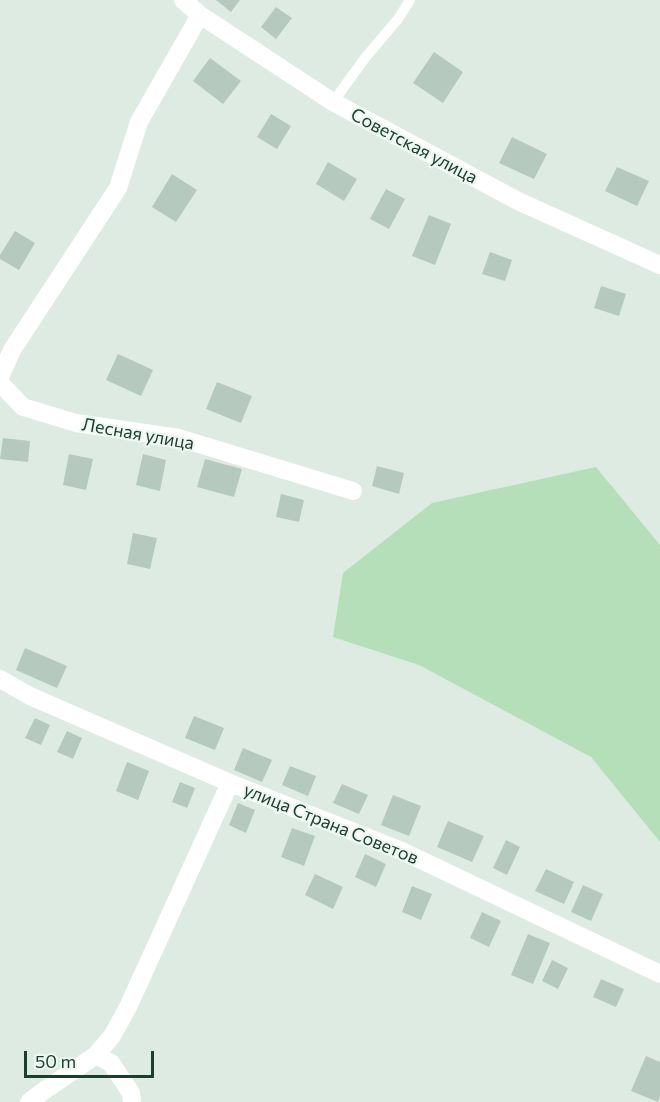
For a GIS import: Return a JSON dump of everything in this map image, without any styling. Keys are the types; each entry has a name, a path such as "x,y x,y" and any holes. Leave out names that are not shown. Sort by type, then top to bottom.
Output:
{"street":[{"name":"Советская улица","path":"183,0 200,15 333,102 518,201 660,265"},
{"path":"0,377 12,350 118,188 139,122 200,15"},
{"name":"Лесная улица","path":"0,383 23,407 76,423 179,438 353,491"},
{"name":"улица Страна Советов","path":"0,679 30,696 230,783 402,851 660,974"},
{"path":"30,1102 96,1056 112,1036 128,1007 230,783"},
{"path":"96,1056 111,1063 131,1093 132,1102"}],"lane":[{"path":"333,102 365,58 398,19 410,0"}],"green space":[{"path":"596,467 660,545 660,842 591,757 419,665 333,637 343,573 432,503"}],"building":[{"path":"216,0 240,0 231,12"},
{"path":"276,7 292,18 276,39 261,27"},
{"path":"434,52 463,72 443,103 413,83"},
{"path":"210,58 241,81 223,104 193,81"},
{"path":"271,114 291,126 277,149 257,137"},
{"path":"512,137 547,154 534,179 499,163"},
{"path":"328,162 357,179 344,201 316,184"},
{"path":"617,167 649,181 637,206 605,191"},
{"path":"172,174 197,190 176,222 152,207"},
{"path":"386,189 405,199 389,229 370,219"},
{"path":"429,215 451,224 435,265 412,256"},
{"path":"15,231 35,243 19,270 0,259 0,255"},
{"path":"490,252 512,260 505,281 482,274"},
{"path":"601,286 626,294 619,316 594,308"},
{"path":"118,354 153,370 141,396 106,380"},
{"path":"217,382 252,396 241,423 206,409"},
{"path":"3,438 30,441 28,462 0,459"},
{"path":"69,454 93,459 86,490 63,485"},
{"path":"143,454 166,460 160,491 136,485"},
{"path":"205,459 242,469 234,497 197,487"},
{"path":"377,466 404,473 399,494 372,486"},
{"path":"281,494 304,500 299,522 276,517"},
{"path":"133,533 157,538 150,569 127,564"},
{"path":"25,648 67,666 57,688 16,670"},
{"path":"194,716 224,728 215,750 185,738"},
{"path":"35,718 50,725 41,745 25,738"},
{"path":"67,731 82,738 73,759 57,752"},
{"path":"243,748 272,760 262,782 234,770"},
{"path":"127,762 149,771 138,800 116,791"},
{"path":"290,766 316,776 308,796 282,785"},
{"path":"180,782 195,788 187,808 172,802"},
{"path":"342,784 368,795 359,814 333,803"},
{"path":"393,795 421,806 409,836 381,825"},
{"path":"238,803 255,810 246,833 229,825"},
{"path":"448,821 484,836 472,862 437,847"},
{"path":"292,828 315,836 304,866 281,857"},
{"path":"506,840 520,847 507,875 493,868"},
{"path":"365,854 386,864 376,887 355,877"},
{"path":"546,869 574,882 564,904 535,891"},
{"path":"315,874 343,887 333,909 305,895"},
{"path":"583,885 603,894 591,921 571,912"},
{"path":"412,886 432,894 421,920 402,912"},
{"path":"482,912 501,921 489,947 470,938"},
{"path":"528,934 550,943 533,984 511,975"},
{"path":"552,960 568,968 558,989 542,981"},
{"path":"601,979 624,989 616,1007 593,997"},
{"path":"646,1056 660,1062 658,1102 631,1091"}]}
